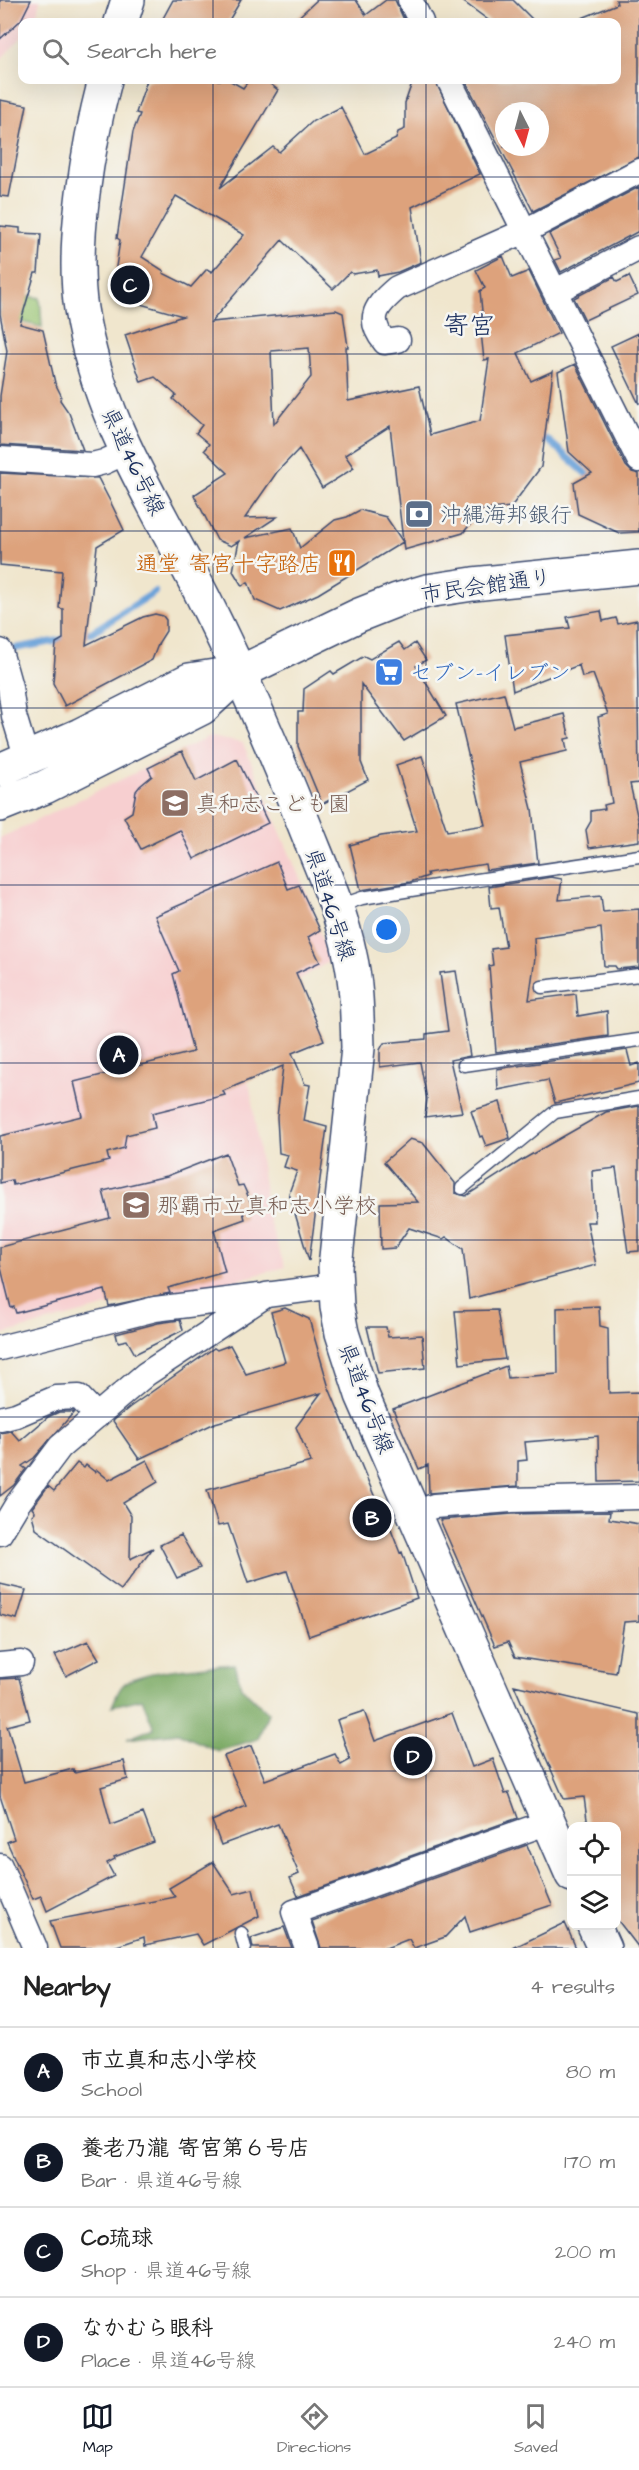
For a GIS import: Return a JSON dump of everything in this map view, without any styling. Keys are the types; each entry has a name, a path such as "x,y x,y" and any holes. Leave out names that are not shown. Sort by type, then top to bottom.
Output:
{"main road":[{"path":"122,18 128,0"},
{"name":"県道46号線","path":"104,84 85,185 78,270 87,341 106,406 126,452 216,620 268,733 336,906 351,958 358,1048 335,1250 335,1286 342,1333 352,1370 567,1863"},
{"name":"市民会館通り","path":"241,672 359,615 428,591 473,584 639,567"},
{"path":"14,765 189,680 241,672"},
{"path":"0,805 45,787 202,708 241,672"},
{"path":"596,1930 604,1948"}],"street":[{"path":"410,0 419,18"},
{"path":"450,84 639,460"},
{"path":"398,340 385,342 378,333 374,320 380,303 397,288 525,231 639,171"},
{"path":"556,291 639,248"},
{"path":"0,459 92,465 126,452"},
{"path":"1,654 10,687 14,716 14,765"},
{"path":"0,1348 155,1309 335,1286"},
{"path":"0,1533 18,1503 60,1447 146,1374 266,1295"},
{"path":"0,1419 16,1415 56,1398 79,1397 97,1416"},
{"path":"414,1513 434,1506 511,1500 639,1497"},
{"path":"307,1948 294,1912 549,1822"},
{"path":"0,1866 35,1948"}],"lane":[{"path":"336,906 362,898 639,856"},
{"path":"542,987 639,975"},
{"path":"464,1065 639,1040"},
{"path":"462,1188 555,1112 639,1098"},
{"path":"241,1934 245,1948"}],"shaded area":[{"path":"0,0 40,0 36,18 18,18 18,41 0,60"},
{"path":"209,737 243,743 312,907 328,962 226,1023 250,1087 269,1221 285,1267 234,1281 141,1297 0,1335 0,838"}],"green space":[{"path":"0,291 40,298 42,327 0,317"},
{"path":"235,1664 241,1687 268,1713 258,1739 218,1751 178,1733 127,1739 154,1728 142,1699 112,1706 123,1685 144,1675 159,1672"}],"building":[{"path":"0,0 31,0 22,18 18,18 18,23 0,39"},
{"path":"173,0 241,0 230,18 163,18"},
{"path":"317,0 356,0 366,15 386,0 395,0 403,18 297,18"},
{"path":"461,0 513,0 531,18 486,18"},
{"path":"616,0 639,0 639,157 533,211 504,156 549,156 549,102 495,102 495,138 467,84 621,84 621,18 582,18 617,4"},
{"path":"146,84 236,84 243,88 246,84 270,84 278,90 220,188 273,147 279,152 313,121 341,107 365,154 396,139 398,132 405,129 405,103 412,84 437,84 480,174 412,207 421,262 398,272 378,276 377,270 353,274 350,272 333,289 282,240 211,322 336,310 343,313 348,347 346,347 348,401 419,386 430,435 480,421 489,359 484,360 481,332 484,331 480,291 485,288 476,270 503,256 512,278 529,271 559,333 518,353 531,381 553,371 541,467 511,507 482,510 463,533 404,550 390,426 345,455 354,468 322,488 299,449 277,472 245,518 277,517 245,538 292,528 300,548 335,520 360,510 386,517 403,542 318,594 280,611 255,600 248,582 242,586 233,571 239,541 231,546 217,540 194,495 228,473 204,450 209,444 196,433 202,425 173,399 176,395 155,377 141,382 125,335 183,316 119,298 116,267 120,240 117,238 133,132 140,114 136,113","holes":["176,196 244,235 212,272 207,269 191,287 163,273 164,271 142,257","309,348 311,377 274,424 271,351"]},
{"path":"0,100 27,105 9,197 0,196"},
{"path":"639,187 639,231 561,272 555,260 561,258 549,234"},
{"path":"0,226 20,228 20,233 41,234 38,273 35,273 20,324 43,330 55,383 61,395 60,400 69,413 83,450 0,445 0,396 7,351 0,314"},
{"path":"629,276 638,295 585,320 574,298 614,277 617,282"},
{"path":"639,333 639,404 611,346"},
{"path":"575,364 626,466 632,472 639,474 639,532 619,533 578,514 574,483 592,473 569,452 558,372"},
{"path":"0,473 98,478 111,503 124,530 97,546 86,645 143,617 155,614 163,616 166,620 166,631 152,660 65,706 53,683 56,643 63,639 63,609 59,608 62,571 0,565"},
{"path":"601,611 603,621 616,618 618,624 637,620 639,783 630,784 639,824 639,841 589,848 586,830 591,821 591,811 605,809 604,805 612,803 598,717 608,714 593,674 582,677 579,665 513,691 505,635 570,628 567,617"},
{"path":"399,642 405,650 415,643 426,660 416,666 446,716 404,741 361,684 361,762 368,780 322,804 298,746 298,712 303,712 304,689 331,671 334,674 364,656 370,659"},
{"path":"504,693 513,727 564,714 570,738 565,739 567,751 520,762 532,809 538,863 486,870 485,864 427,873 428,876 410,882 361,890 350,845 381,836 417,831 396,765 422,756 447,831 485,825 456,704"},
{"path":"182,751 196,781 237,759 268,823 194,859 180,830 141,849 124,817 132,812 136,791 152,776 148,768"},
{"path":"277,862 288,889 299,885 320,930 308,937 320,962 296,973 324,1040 292,1053 305,1084 310,1085 304,1121 327,1127 309,1261 289,1193 297,1171 284,1167 288,1155 279,1153 277,1117 283,1066 223,1091 225,1095 152,1113 155,1128 126,1135 124,1148 107,1153 109,1161 13,1185 12,1180 0,1183 0,1136 82,1116 74,1082 193,1052 173,974 179,971 155,916"},
{"path":"551,877 562,879 559,900 601,896 603,912 639,909 639,967 617,969 615,966 604,966 601,928 534,938 535,958 529,1000 576,994 578,1016 607,1011 608,1036 496,1052 489,966 493,965 491,949 506,947 499,907 491,908 489,887"},
{"path":"456,971 470,1056 450,1060 462,1112 425,1117 427,1099 420,1062 380,1067 380,1050 384,1043 426,1039 426,1034 448,1031 440,973"},
{"path":"627,1050 631,1066 639,1063 639,1083 555,1103 548,1080 498,1090 497,1069"},
{"path":"500,1102 510,1138 486,1146 482,1136 480,1137 471,1111"},
{"path":"639,1106 639,1251 628,1252 616,1168 592,1171 595,1222 587,1222 596,1265 469,1299 463,1249 446,1237 443,1239 409,1228 395,1248 381,1249 380,1203 418,1202 384,1162 410,1139 423,1143 455,1183 455,1193 466,1196 522,1160 606,1112"},
{"path":"226,1153 238,1186 243,1185 253,1207 243,1212 245,1219 214,1230 225,1272 168,1288 170,1293 109,1306 105,1290 16,1313 14,1307 11,1308 0,1264 0,1247 110,1218 103,1191 167,1176"},
{"path":"599,1306 600,1326 608,1328 609,1393 639,1392 639,1481 599,1482 598,1436 525,1442 527,1460 518,1461 518,1486 429,1493 428,1465 419,1469 393,1409 506,1366 508,1378 558,1374 557,1308"},
{"path":"285,1308 309,1319 329,1388 376,1500 379,1499 400,1553 402,1552 417,1598 309,1636 287,1571 248,1583 228,1524 218,1526 207,1490 311,1462 296,1427 321,1393 215,1423 139,1459 113,1421 214,1348 217,1350 230,1345 246,1374 285,1362 271,1312"},
{"path":"497,1310 505,1359 460,1364 455,1311"},
{"path":"180,1320 183,1330 135,1354 127,1340 118,1342 116,1334"},
{"path":"367,1327 386,1327 388,1337 422,1335 425,1368 378,1373"},
{"path":"59,1412 74,1412 34,1458 22,1466 26,1469 14,1485 0,1496 0,1433 11,1431 20,1441 48,1417"},
{"path":"147,1460 158,1482 123,1503 131,1516 130,1559 153,1548 121,1590 36,1529 32,1515 35,1512 32,1508 48,1486 54,1491 77,1463 84,1468 86,1465 95,1472 97,1470 109,1480"},
{"path":"610,1512 609,1519 639,1524 639,1621 624,1622 616,1673 515,1657 508,1642 495,1646 440,1520 512,1514"},
{"path":"181,1535 200,1568 177,1578 160,1545"},
{"path":"0,1584 26,1590 17,1619 0,1615"},
{"path":"88,1641 99,1659 66,1676 55,1655"},
{"path":"19,1678 30,1720 7,1726 24,1782 73,1769 75,1773 124,1761 128,1779 101,1787 111,1825 143,1813 154,1842 114,1857 115,1859 107,1863 114,1876 47,1911 41,1896 33,1899 7,1842 14,1839 0,1796 0,1679"},
{"path":"514,1685 639,1714 639,1948 621,1925 621,1822 587,1822 584,1797 564,1799"},
{"path":"364,1711 375,1741 452,1713 472,1767 493,1759 505,1794 509,1793 518,1818 298,1896 290,1878 299,1874 278,1824 221,1845 212,1821 246,1806 224,1756 251,1746 265,1780 335,1754 341,1765 350,1760 337,1720"},
{"path":"527,1845 552,1905 470,1932 465,1916 445,1937 414,1948 409,1939 386,1948 321,1948 312,1921"},
{"path":"213,1862 234,1894 253,1889 259,1916 203,1945 196,1934 145,1945 144,1937 111,1948 60,1948 50,1921 175,1897 169,1888"},
{"path":"565,1923 576,1948 513,1948"},
{"path":"284,1927 292,1948 253,1948 251,1938"}],"waterway":[{"path":"537,434 550,442 593,480"},
{"path":"79,636 92,632 155,592"},
{"path":"6,650 68,639"}],"place":[{"name":"Co琉球","path":"130,285"},
{"name":"沖縄海邦銀行","path":"419,514"},
{"name":"通堂 寄宮十字路店","path":"342,563"},
{"name":"セブン-イレブン","path":"389,672"},
{"name":"真和志こども園","path":"175,803"},
{"name":"市立真和志小学校","path":"119,1055"},
{"name":"那覇市立真和志小学校","path":"136,1205"},
{"name":"養老乃瀧 寄宮第６号店","path":"372,1518"},
{"name":"なかむら眼科","path":"413,1756"}],"district":[{"name":"寄宮","path":"469,325"}]}
